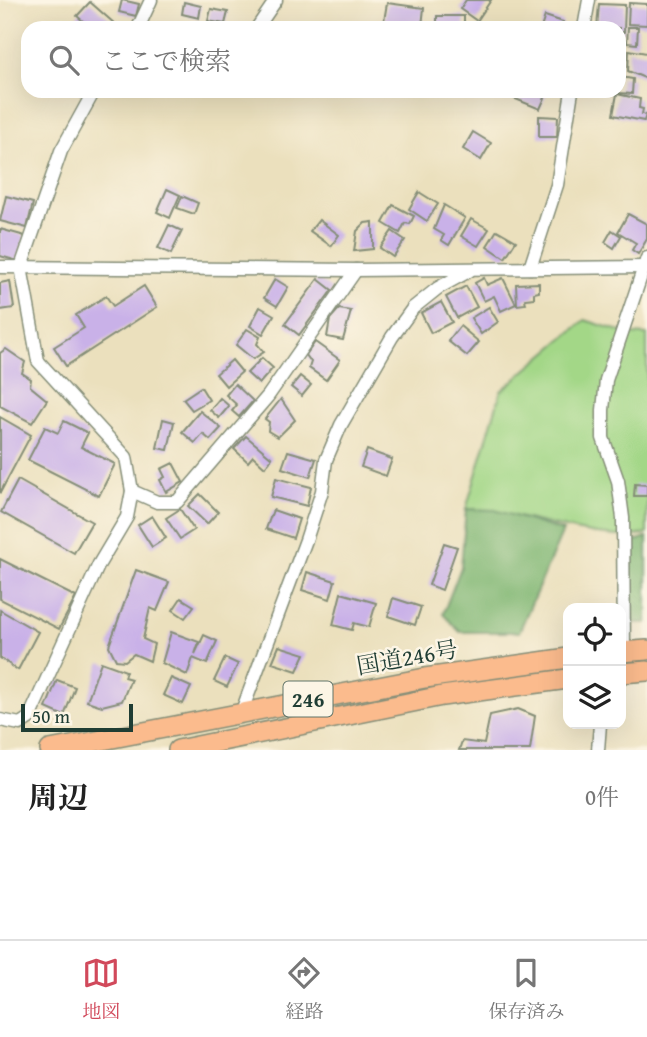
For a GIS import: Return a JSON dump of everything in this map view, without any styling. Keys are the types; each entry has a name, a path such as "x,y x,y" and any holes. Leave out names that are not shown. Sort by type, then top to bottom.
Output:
{"highway":[{"path":"626,652 647,650"},
{"name":"国道246号","path":"50,750 425,678 563,659"},
{"path":"626,673 647,671"},
{"name":"国道246号","path":"178,750 442,696 563,680"}],"street":[{"path":"141,21 151,0"},
{"path":"262,21 276,0"},
{"path":"585,21 589,0"},
{"path":"0,720 20,724 29,718 99,564 127,517 132,491 126,457 38,361 20,267 61,151 90,98"},
{"path":"530,268 557,184 571,98"},
{"path":"0,267 356,270 645,264 606,380 603,410 603,438 618,481 623,518 622,603"},
{"path":"242,711 306,540 321,491 326,460 341,425 392,337 413,308 438,288 472,269"},
{"path":"132,491 157,502 177,502 268,396 356,270"},
{"path":"598,750 600,729"}],"green space":[{"path":"585,320 629,334 647,335 647,534 605,535 511,515 466,509 501,391"},
{"path":"466,509 495,510 563,531 519,632 460,632 443,614 461,567"},
{"path":"647,537 647,623 629,623 631,542"}],"building":[{"path":"122,0 139,4 136,16 119,12"},
{"path":"466,0 491,0 477,21 460,9"},
{"path":"90,2 112,21 83,21 77,16"},
{"path":"184,2 201,6 199,18 182,14"},
{"path":"387,3 424,8 423,21 384,21"},
{"path":"629,3 647,4 647,25 628,24"},
{"path":"599,4 625,5 624,21 598,21"},
{"path":"211,9 228,12 226,21 208,21"},
{"path":"437,16 464,16 464,21 437,21"},
{"path":"545,16 560,21 543,21"},
{"path":"628,27 638,27 637,44 627,43"},
{"path":"629,50 647,53 647,79 628,71"},
{"path":"626,78 633,79 632,94 626,94"},
{"path":"626,96 640,99 639,108 643,109 642,114 646,115 644,121 613,115 616,98"},
{"path":"513,98 545,98 540,109"},
{"path":"539,116 558,117 557,137 539,137"},
{"path":"473,132 491,143 481,160 463,149"},
{"path":"167,189 180,195 170,218 157,212"},
{"path":"419,192 438,204 427,221 409,209"},
{"path":"6,196 33,203 27,228 0,221"},
{"path":"182,196 198,203 194,214 177,208"},
{"path":"393,205 414,216 410,224 405,223 400,233 383,223"},
{"path":"444,205 465,218 449,245 441,240 444,235 434,229"},
{"path":"628,214 647,224 647,239 638,254 632,250 636,243 618,232"},
{"path":"471,219 489,229 478,246 461,236"},
{"path":"319,220 339,235 331,246 310,231"},
{"path":"373,222 373,249 354,251 357,231 365,223"},
{"path":"169,225 182,231 171,254 158,248"},
{"path":"0,229 25,236 18,261 0,256"},
{"path":"497,230 516,241 505,258 487,246"},
{"path":"612,230 621,236 614,248 605,242"},
{"path":"392,231 405,240 393,257 380,248"},
{"path":"484,278 487,285 503,278 516,304 501,311 494,296 484,301 475,283"},
{"path":"275,279 288,287 277,306 264,298"},
{"path":"318,279 332,290 299,335 285,324"},
{"path":"10,281 14,308 0,310 0,283"},
{"path":"539,283 539,292 534,293 534,298 525,299 526,304 517,305 516,284"},
{"path":"144,286 157,307 66,366 54,347 84,328 76,315 106,296 113,306"},
{"path":"466,286 477,307 457,318 446,297"},
{"path":"441,302 452,322 431,333 421,313"},
{"path":"260,307 274,315 263,334 250,326"},
{"path":"489,307 498,322 481,334 471,318"},
{"path":"339,309 351,311 343,340 327,337 330,319"},
{"path":"460,326 479,342 467,356 448,341"},
{"path":"247,329 260,337 257,344 264,352 253,359 236,345"},
{"path":"315,342 340,360 326,380 309,368 311,362 306,355"},
{"path":"6,349 25,362 22,373 31,379 30,386 47,400 32,423 0,406 0,353"},
{"path":"262,358 273,368 259,384 247,373"},
{"path":"232,360 242,372 226,386 216,374"},
{"path":"300,376 311,385 302,396 291,387"},
{"path":"235,384 253,401 239,417 232,411 237,405 226,395"},
{"path":"201,387 209,400 192,410 183,399"},
{"path":"220,398 229,406 219,418 210,410"},
{"path":"281,399 295,420 278,437 268,431 269,422 265,419"},
{"path":"200,411 221,428 210,440 203,434 195,443 182,432"},
{"path":"0,417 31,435 0,493"},
{"path":"163,419 174,422 168,450 157,448"},
{"path":"64,421 88,433 81,447 115,464 99,496 28,460 45,427 58,433"},
{"path":"246,436 272,458 265,467 253,456 248,462 234,449"},
{"path":"367,450 392,459 386,476 361,467"},
{"path":"288,451 316,459 310,477 282,468"},
{"path":"173,463 183,482 166,492 160,480 165,477 161,469"},
{"path":"276,478 311,487 307,506 271,497"},
{"path":"18,480 92,522 74,553 1,512"},
{"path":"635,484 647,485 647,496 634,496"},
{"path":"200,494 218,512 207,524 188,506"},
{"path":"180,509 194,530 180,539 166,518"},
{"path":"273,510 299,519 293,538 266,529"},
{"path":"152,516 166,538 152,547 138,525"},
{"path":"444,543 457,547 442,590 429,585"},
{"path":"0,559 76,597 59,629 0,599"},
{"path":"136,570 169,582 157,611 150,608 143,639 154,644 150,661 134,654 125,661 116,660 109,646"},
{"path":"307,572 335,581 330,599 302,590"},
{"path":"341,593 376,603 369,627 354,623 352,630 333,625"},
{"path":"181,598 194,606 185,618 173,610"},
{"path":"393,598 421,607 415,625 388,616"},
{"path":"0,610 38,632 18,670 0,658"},
{"path":"171,632 199,642 195,654 204,635 217,641 207,664 193,658 187,675 162,663"},
{"path":"279,646 305,654 297,671 272,663"},
{"path":"225,658 238,664 227,687 214,681"},
{"path":"101,662 126,671 124,677 131,679 122,701 102,706 87,701"},
{"path":"171,678 191,687 183,704 163,695"},
{"path":"57,680 75,687 64,716 46,708"},
{"path":"518,709 535,716 530,750 459,750 462,741 484,744 490,715"}]}
